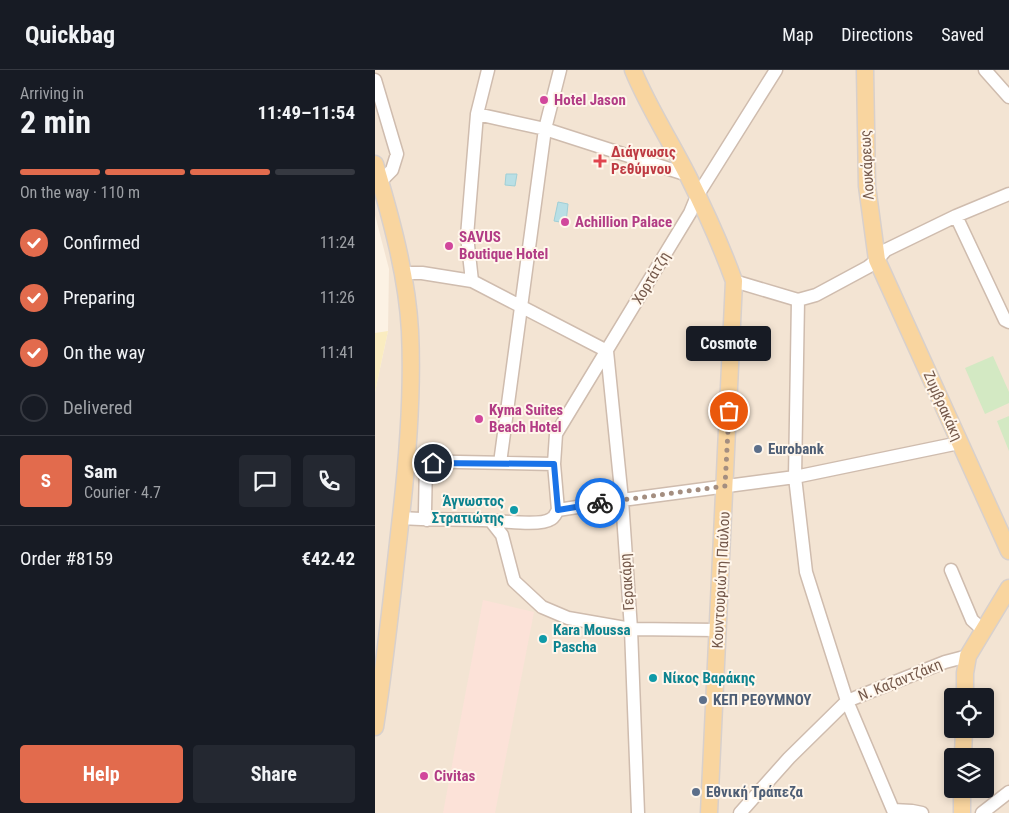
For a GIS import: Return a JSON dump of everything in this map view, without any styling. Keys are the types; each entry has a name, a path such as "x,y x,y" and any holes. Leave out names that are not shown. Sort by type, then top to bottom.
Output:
{"main road":[{"name":"Κουντουριώτη Παύλου","path":"633,70 688,176 723,251 734,281 709,813"},
{"name":"Λουκάρεως","path":"865,70 867,186 877,260"},
{"path":"375,164 403,273 410,330 411,403 408,461 386,653 375,727"},
{"name":"Ζυμβρακάκη","path":"877,260 1009,550"},
{"path":"965,688 968,656 1009,588"},
{"path":"962,798 962,813"}],"street":[{"path":"472,281 467,236 477,114 488,70"},
{"path":"500,463 545,129 559,70"},
{"name":"Χορτάτζη","path":"558,510 554,464 556,434 690,213 697,196 776,70"},
{"path":"985,70 1009,97"},
{"path":"375,80 397,154 392,170 380,182"},
{"path":"477,114 545,129 688,176"},
{"path":"734,281 798,300 816,294 868,267 886,250 956,216 1009,194"},
{"path":"956,216 1005,320 1009,322"},
{"path":"403,273 422,273 472,281 607,351"},
{"path":"798,300 795,477 806,572 847,702 893,810 912,810 922,813"},
{"name":"Γερακάρη","path":"607,351 622,500 631,630 638,813"},
{"path":"401,518 544,522 552,519 558,510 795,477 959,443"},
{"path":"408,461 554,464"},
{"path":"425,462 425,512 427,520"},
{"path":"491,521 502,535 514,581 542,607 568,618 631,630 718,630"},
{"path":"951,570 972,620 983,630"},
{"name":"Ν. Καζαντζάκη","path":"739,813 789,758 847,702 945,662 968,656"},
{"path":"982,813 1009,792"}],"shaded area":[{"path":"375,70 1009,70 1009,813 375,813 375,392 388,331 389,269 375,215"},
{"path":"483,600 534,612 495,813 443,813"}],"green space":[{"path":"993,356 1009,392 1009,403 985,414 965,368"},
{"path":"1009,416 1009,451 997,421"}],"sand":[{"path":"388,331 375,392 375,333"}],"water":[{"path":"506,174 517,174 515,186 505,185"},
{"path":"558,202 568,204 566,223 554,221"}],"way so far":[{"path":"600,503 725,486 729,411"}],"place":[{"name":"Hotel Jason","path":"544,100"},
{"name":"Διάγνωσις Ρεθύμνου","path":"600,161"},
{"name":"Achillion Palace","path":"565,222"},
{"name":"SAVUS Boutique Hotel","path":"449,246"},
{"name":"Cosmote","path":"729,411"},
{"name":"Kyma Suites Beach Hotel","path":"479,419"},
{"name":"Eurobank","path":"758,449"},
{"name":"Άγνωστος Στρατιώτης","path":"514,510"},
{"name":"Kara Moussa Pascha","path":"543,639"},
{"name":"Νίκος Βαράκης","path":"653,678"},
{"name":"ΚΕΠ ΡΕΘΥΜΝΟΥ","path":"703,700"},
{"name":"Civitas","path":"424,776"},
{"name":"Εθνική Τράπεζα","path":"696,792"}],"route":[{"path":"433,463 554,464 558,510 600,503"}]}
